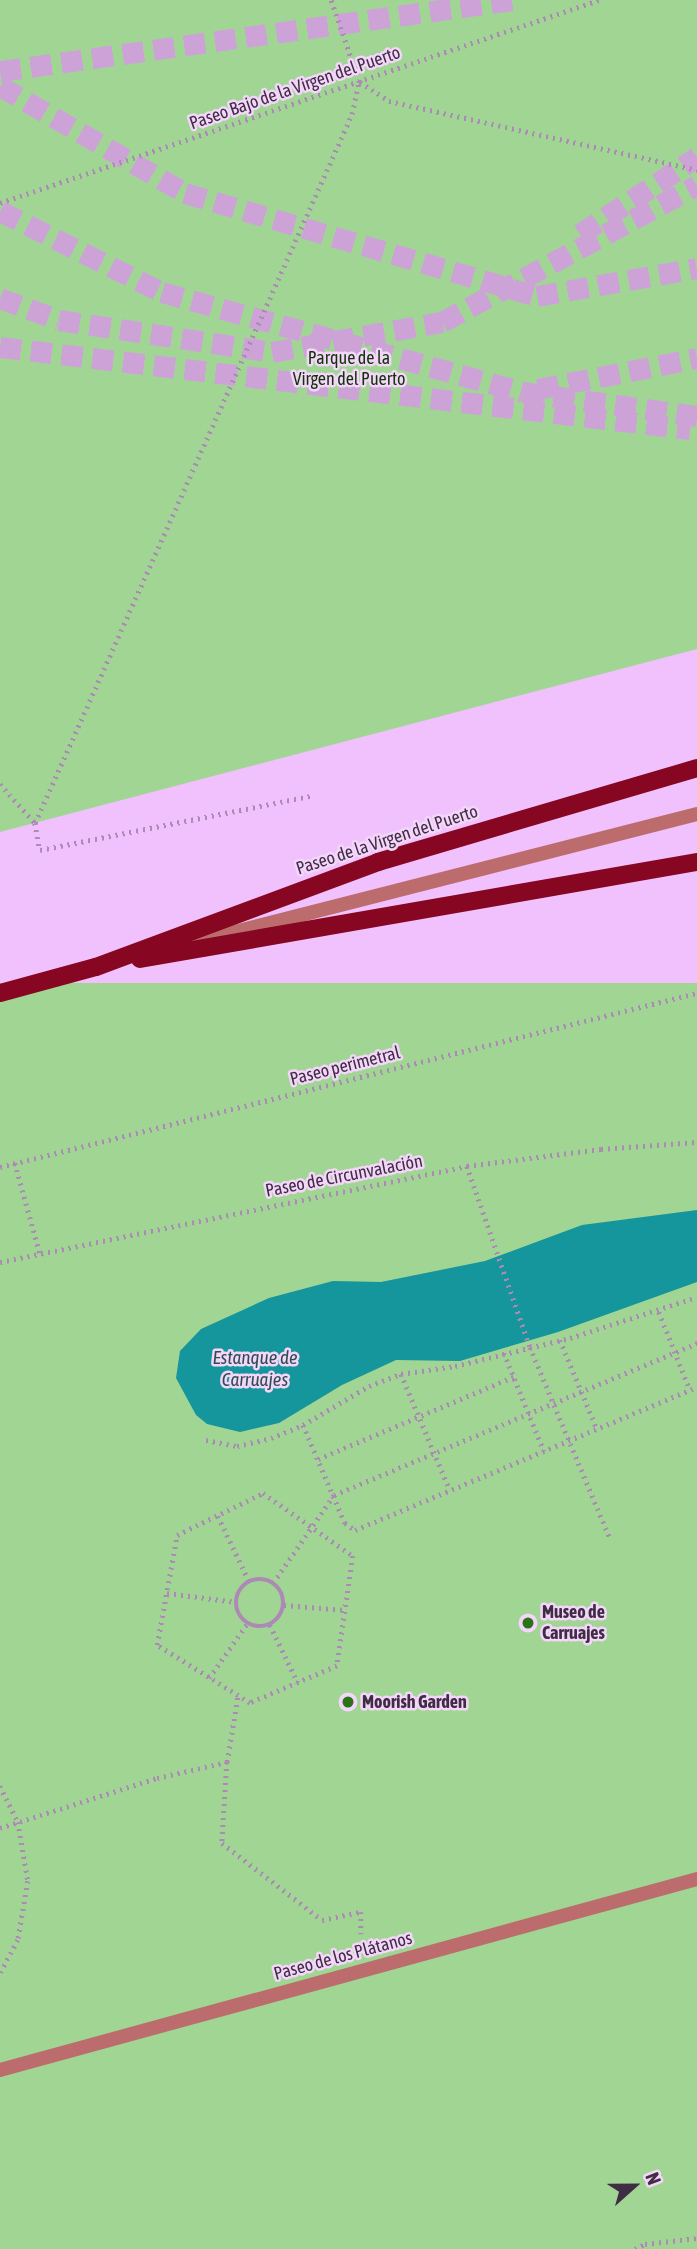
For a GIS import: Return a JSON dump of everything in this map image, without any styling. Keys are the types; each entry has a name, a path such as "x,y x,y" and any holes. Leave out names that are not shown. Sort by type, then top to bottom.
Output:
{"main road":[{"name":"Paseo de la Virgen del Puerto","path":"96,967 378,862 697,768"},
{"name":"Paseo de la Virgen del Puerto","path":"0,993 96,967 697,862"}],"street":[{"name":"Paseo de la Virgen del Puerto","path":"96,967 697,814"},
{"name":"Paseo de los Plátanos","path":"0,2070 697,1879"}],"path":[{"path":"35,823 352,114 359,82 331,0"},
{"name":"Paseo Bajo de la Virgen del Puerto","path":"0,203 599,0"},
{"path":"359,82 389,101 697,170"},
{"path":"0,784 35,823 40,850 311,796"},
{"name":"Paseo perimetral","path":"0,1167 697,993"},
{"name":"Paseo de Circunvalación","path":"0,1262 467,1166 601,1149 697,1142"},
{"path":"15,1164 40,1254"},
{"path":"467,1166 530,1347 610,1538"},
{"path":"206,1440 237,1446 303,1425 369,1386 401,1374 560,1340 659,1312 697,1297"},
{"path":"659,1312 690,1390"},
{"path":"560,1340 597,1429"},
{"path":"274,1583 334,1495 697,1343"},
{"path":"504,1353 544,1451"},
{"path":"401,1374 450,1490"},
{"path":"318,1459 513,1377"},
{"path":"303,1425 345,1524 355,1530 697,1387"},
{"path":"263,1493 353,1556 337,1666 250,1703 157,1645 177,1535 218,1516 263,1493"},
{"path":"218,1516 249,1581"},
{"path":"247,1624 236,1602 239,1590 249,1581 274,1583"},
{"path":"274,1583 284,1605"},
{"path":"167,1593 236,1602"},
{"path":"284,1605 345,1610"},
{"path":"270,1625 284,1605"},
{"path":"209,1678 247,1624"},
{"path":"247,1624 270,1625"},
{"path":"270,1625 298,1684"},
{"path":"238,1696 227,1762 222,1843 322,1920 361,1912 361,1971"},
{"path":"0,1828 157,1778 227,1762"},
{"path":"0,1786 18,1822 28,1881 18,1940 0,1974"},
{"path":"635,2249 645,2244 697,2238"}],"green space":[{"name":"Parque de la Virgen del Puerto","path":"0,0 697,0 697,649 0,832"},
{"name":"Moorish Garden","path":"0,983 697,983 697,2249 0,2249"}],"water":[{"name":"Estanque de Carruajes","path":"697,1210 697,1282 558,1332 460,1361 396,1360 342,1385 279,1423 240,1432 207,1424 196,1415 176,1378 180,1351 201,1329 269,1298 333,1281 381,1282 485,1261 582,1225"}],"tunnel":[{"path":"0,71 512,0"},
{"path":"0,86 185,193 537,296 697,268"},
{"path":"580,234 697,157"},
{"path":"0,298 59,320 272,352 442,322 697,185"},
{"path":"0,211 162,292 523,392 697,416"},
{"path":"0,347 690,429"},
{"path":"538,389 697,358"}],"place":[{"name":"Museo de Carruajes","path":"528,1623"},
{"name":"Moorish Garden","path":"348,1702"}]}
